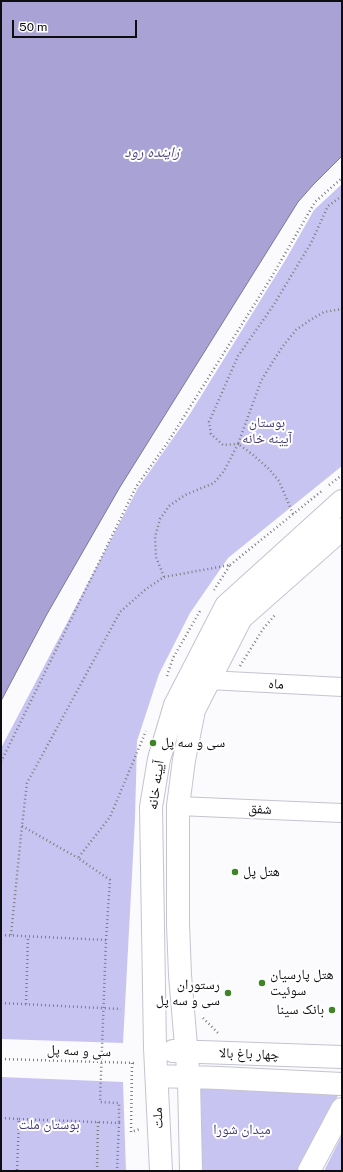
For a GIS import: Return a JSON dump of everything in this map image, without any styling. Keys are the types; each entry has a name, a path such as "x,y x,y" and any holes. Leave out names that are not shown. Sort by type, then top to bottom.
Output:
{"main road":[{"name":"آیینه خانه","path":"156,1064 151,808 159,759 175,706 226,606 342,501"},
{"name":"آیینه خانه","path":"187,1064 191,1014 178,924 178,806 184,760 194,710 220,681 241,618 342,529"},
{"path":"191,1014 219,1043"},
{"name":"چهار باغ بالا","path":"187,1064 219,1043 342,1057"},
{"name":"چهار باغ بالا","path":"156,1064 187,1064 342,1084"},
{"name":"ملت","path":"156,1064 161,1171"},
{"path":"187,1064 191,1171"},
{"path":"309,1171 342,1109"}],"street":[{"name":"ماه","path":"220,681 342,687"},
{"name":"شفق","path":"178,806 342,813"}],"path":[{"path":"1,762 136,487 168,442 271,278 315,202 342,178"},
{"path":"293,514 279,481 268,468 238,444 223,445 211,434 209,422 238,356 272,306 311,243 328,206 342,196"},
{"path":"11,935 28,783 120,612 146,589 164,577 156,557 155,537 160,519 169,506 185,495 214,483 224,471 238,444 261,381 283,346 296,330 324,312 342,309"},
{"path":"230,565 342,475"},
{"path":"220,681 278,611"},
{"path":"22,826 78,858"},
{"path":"1,935 106,940 100,1102 118,1103 119,1123 117,1171"},
{"path":"26,1004 28,937"},
{"path":"1,1003 121,1009"},
{"path":"191,1014 214,1031 219,1043"},
{"name":"سی و سه پل","path":"1,1059 156,1064"},
{"path":"132,1063 131,1132 159,1124"},
{"path":"1,1118 119,1123"},
{"path":"17,1171 19,1119"},
{"path":"97,1171 98,1122"}],"green space":[{"name":"بوستان آیینه خانه","path":"342,184 342,466 228,558 190,613 159,674 137,741 135,819 123,1043 1,1039 1,748 138,488 188,417 286,259 314,210"},
{"name":"بوستان ملت","path":"1,1077 123,1082 126,1171 1,1171"},
{"name":"میدان شورا","path":"198,1088 340,1092 297,1171 202,1171"},
{"path":"342,1135 342,1171 324,1171"}],"water":[{"name":"زاینده رود","path":"1,1 342,1 342,156 298,202 120,487 47,614 1,701"}],"place":[{"name":"سی و سه پل","path":"153,743"},
{"name":"هتل پل","path":"235,872"},
{"name":"هتل پارسیان سوئیت","path":"262,983"},
{"name":"رستوران سی و سه پل","path":"228,993"},
{"name":"بانک سینا","path":"332,1010"}]}
